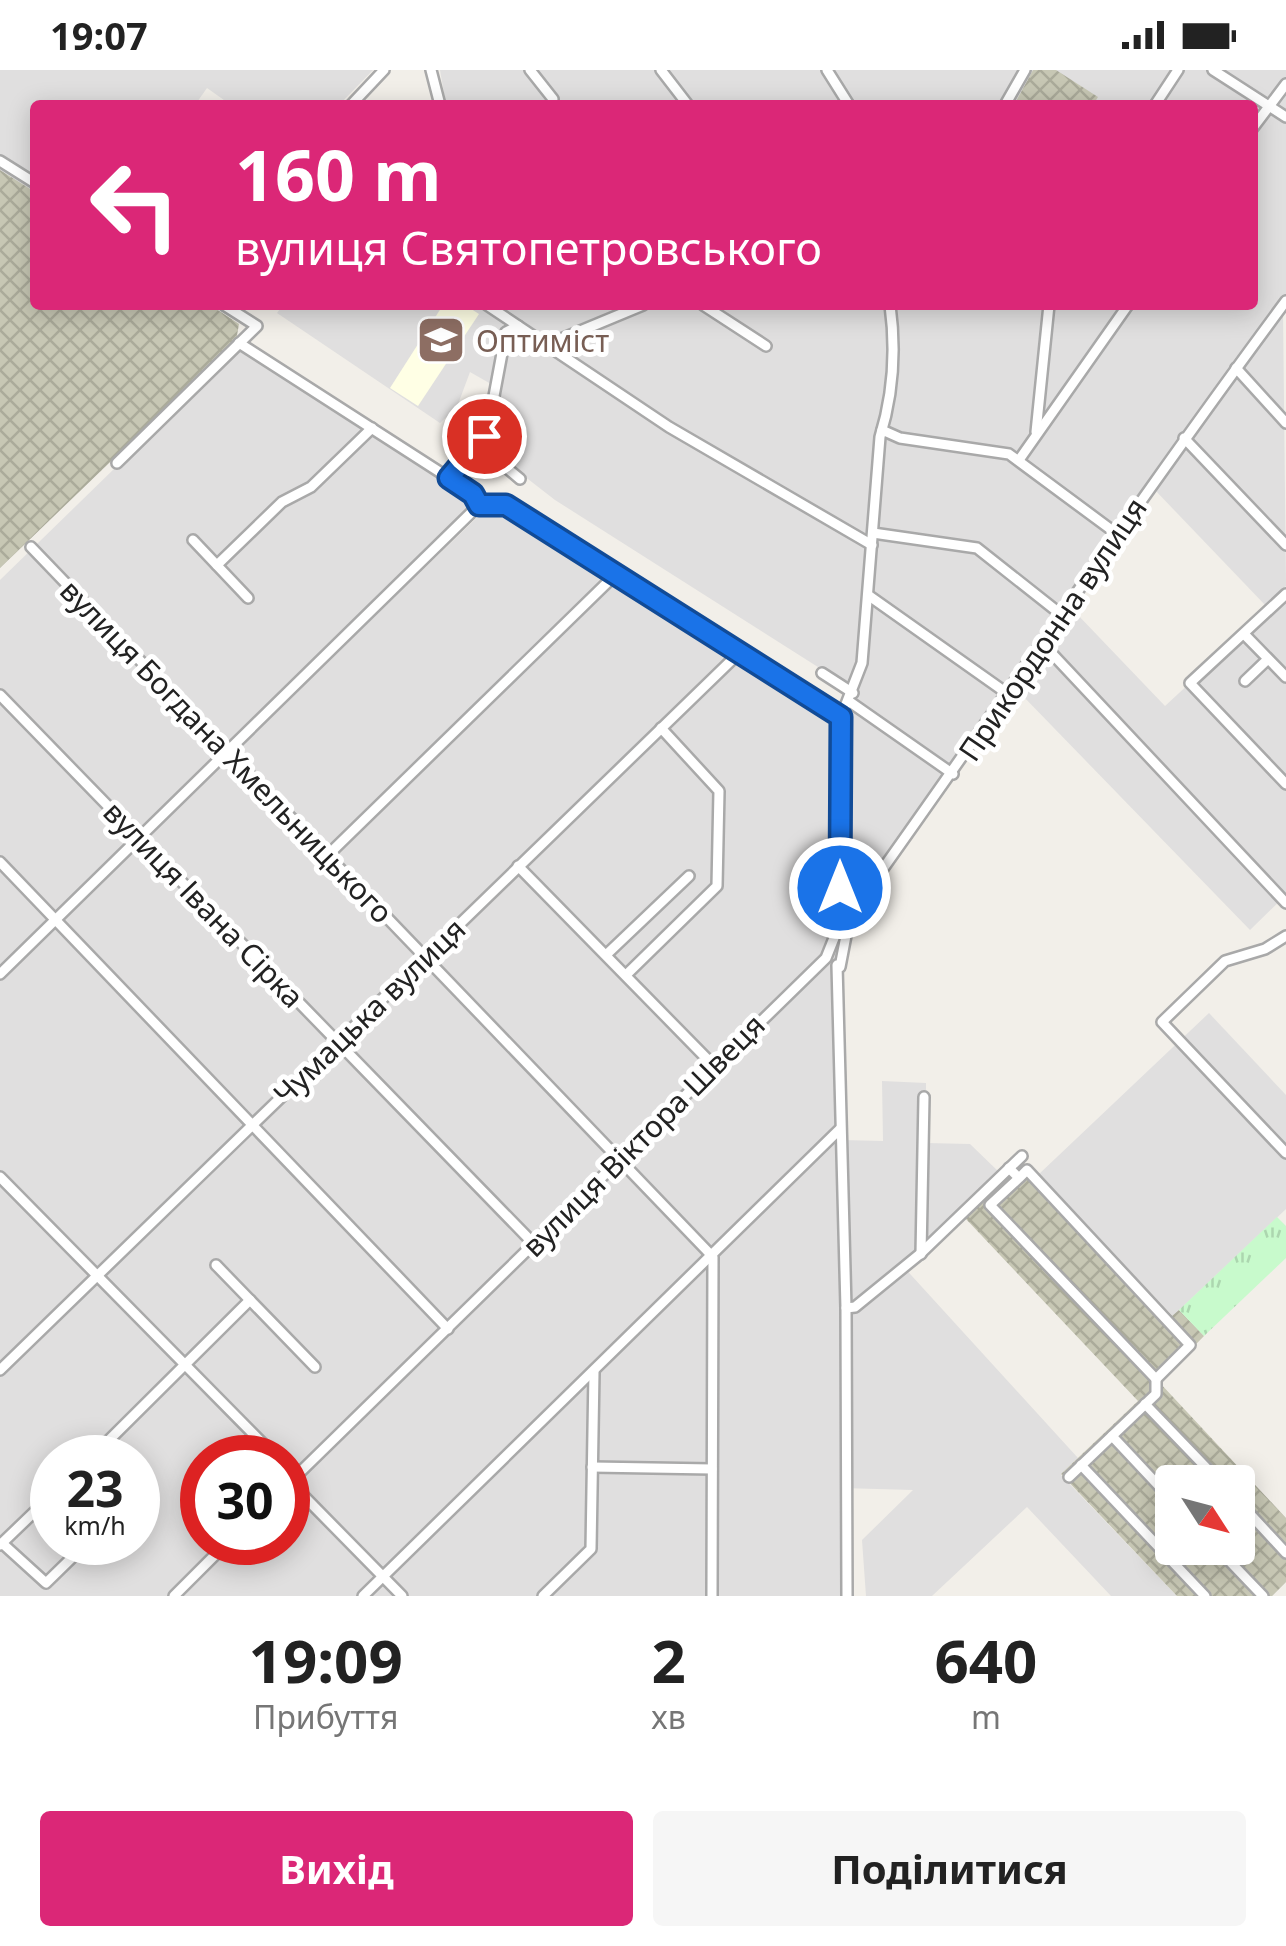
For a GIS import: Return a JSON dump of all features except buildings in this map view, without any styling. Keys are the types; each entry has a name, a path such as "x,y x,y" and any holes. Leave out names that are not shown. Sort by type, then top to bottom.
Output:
{"street":[{"path":"355,100 384,70"},
{"path":"431,70 439,100"},
{"path":"530,70 553,99"},
{"path":"661,70 684,100"},
{"path":"1008,100 1025,70"},
{"path":"1158,100 1178,70"},
{"path":"1213,70 1286,118"},
{"path":"830,72 847,100"},
{"path":"1258,122 1286,84"},
{"path":"0,160 30,180"},
{"name":"Прикордонна вулиця","path":"846,1596 840,967 850,916 953,774 1184,438 1286,301"},
{"path":"117,463 256,326 232,310"},
{"path":"494,310 669,428 872,546"},
{"path":"540,341 561,339 631,310"},
{"path":"711,310 766,346"},
{"path":"0,974 479,505 506,505 841,717 862,664 882,430 892,365 890,310"},
{"path":"1036,435 1048,310"},
{"path":"1019,460 1124,310"},
{"path":"449,478 488,428 506,332 518,326"},
{"path":"240,343 473,494 479,505"},
{"path":"1236,368 1286,423"},
{"path":"217,565 282,502 312,487 372,428"},
{"path":"882,430 900,438 1002,452 1019,460 1117,534"},
{"path":"1184,438 1286,546"},
{"path":"478,444 520,479"},
{"path":"874,533 977,548 1063,616"},
{"path":"193,540 248,598"},
{"name":"вулиця Богдана Хмельницького","path":"31,547 714,1256"},
{"path":"328,855 614,576"},
{"path":"1286,594 1190,683 1286,784"},
{"path":"868,595 1008,694"},
{"path":"1244,634 1286,677"},
{"path":"1043,644 1286,903"},
{"name":"Чумацька вулиця","path":"2,1364 739,652"},
{"path":"1245,680 1268,659"},
{"path":"822,673 953,774"},
{"name":"вулиця Івана Сірка","path":"0,695 533,1243"},
{"name":"вулиця Віктора Швеця","path":"310,1463 826,958 840,922 841,717"},
{"path":"627,974 717,886 719,791 661,728"},
{"path":"0,862 448,1329"},
{"path":"518,866 714,1066"},
{"path":"607,954 689,876"},
{"path":"1286,936 1265,949 1225,961 1162,1022 1286,1153"},
{"path":"826,958 840,967"},
{"path":"920,1254 924,1096"},
{"path":"363,1596 840,1129"},
{"path":"846,1308 855,1307 920,1254 1022,1156"},
{"path":"1008,1168 1018,1178"},
{"path":"1070,1477 1156,1394 1156,1379 990,1205 1026,1170 1190,1345 1156,1379"},
{"path":"0,1177 256,1435"},
{"path":"712,1596 714,1256"},
{"path":"216,1265 315,1367"},
{"path":"115,1435 250,1300"},
{"path":"543,1596 591,1549 594,1372"},
{"path":"1145,1404 1204,1465"},
{"path":"1112,1436 1155,1482"},
{"path":"1082,1466 1205,1596"},
{"path":"592,1467 712,1469"},
{"path":"310,1501 402,1596"},
{"path":"30,1516 1,1544 46,1582 64,1565"},
{"path":"1255,1520 1286,1553"},
{"path":"174,1596 205,1565"},
{"path":"1234,1565 1264,1596"}],"shaded area":[{"path":"0,70 373,70 344,100 224,100 207,88 199,100 30,100 30,310 218,310 239,324 0,568"},
{"path":"440,70 1022,70 1005,100 445,100"},
{"path":"1028,70 1286,70 1286,296 848,914 844,910 844,732 873,603 883,438 892,430 892,310 1258,310 1258,100 1011,100"},
{"path":"1033,70 1056,70 1098,97 1096,100 1017,100"},
{"path":"0,170 30,189 30,310 218,310 239,324 236,341 0,568"},
{"path":"440,310 473,310 479,314 418,406 390,388"},
{"path":"487,310 504,322 491,384 470,372 457,407 440,423 277,313"},
{"path":"501,310 624,310 549,338"},
{"path":"641,310 888,310 890,365 868,536 671,425 561,350 566,340"},
{"path":"1283,312 1286,586 1266,606 1153,488"},
{"path":"513,331 668,430 868,547 860,663 851,688 555,500 488,448"},
{"path":"245,349 452,481 470,498 471,510 145,827 134,828 132,838 0,968 0,580 233,353"},
{"path":"488,507 504,507 598,569 602,584 332,847 325,846 238,757 238,748"},
{"path":"612,582 838,722 841,1140 883,1141 882,1081 926,1083 926,1143 970,1144 999,1172 901,1264 1078,1458 1061,1475 1177,1596 1111,1596 1027,1507 932,1596 866,1596 862,1540 913,1490 841,1488 840,1596 0,1596 0,977 136,844 152,845 149,831 229,759 335,858"},
{"path":"1286,594 1286,895 1250,930 1020,693 1076,613 1165,706"},
{"path":"1209,1013 1286,1095 1286,1209 1173,1316 1038,1175"},
{"path":"1024,1163 1172,1316 1179,1310 1204,1336 1159,1382 1237,1465 1155,1465 1155,1565 1255,1565 1255,1485 1286,1518 1286,1582 1272,1596 1177,1596 1061,1474 1138,1401 965,1218"}],"green space":[{"path":"1277,1217 1286,1226 1286,1258 1204,1336 1179,1310"}],"place":[{"name":"Оптиміст","path":"441,340"}],"route":[{"path":"484,436 456,464 449,478 473,494 479,505 506,505 841,717 840,888"}]}
